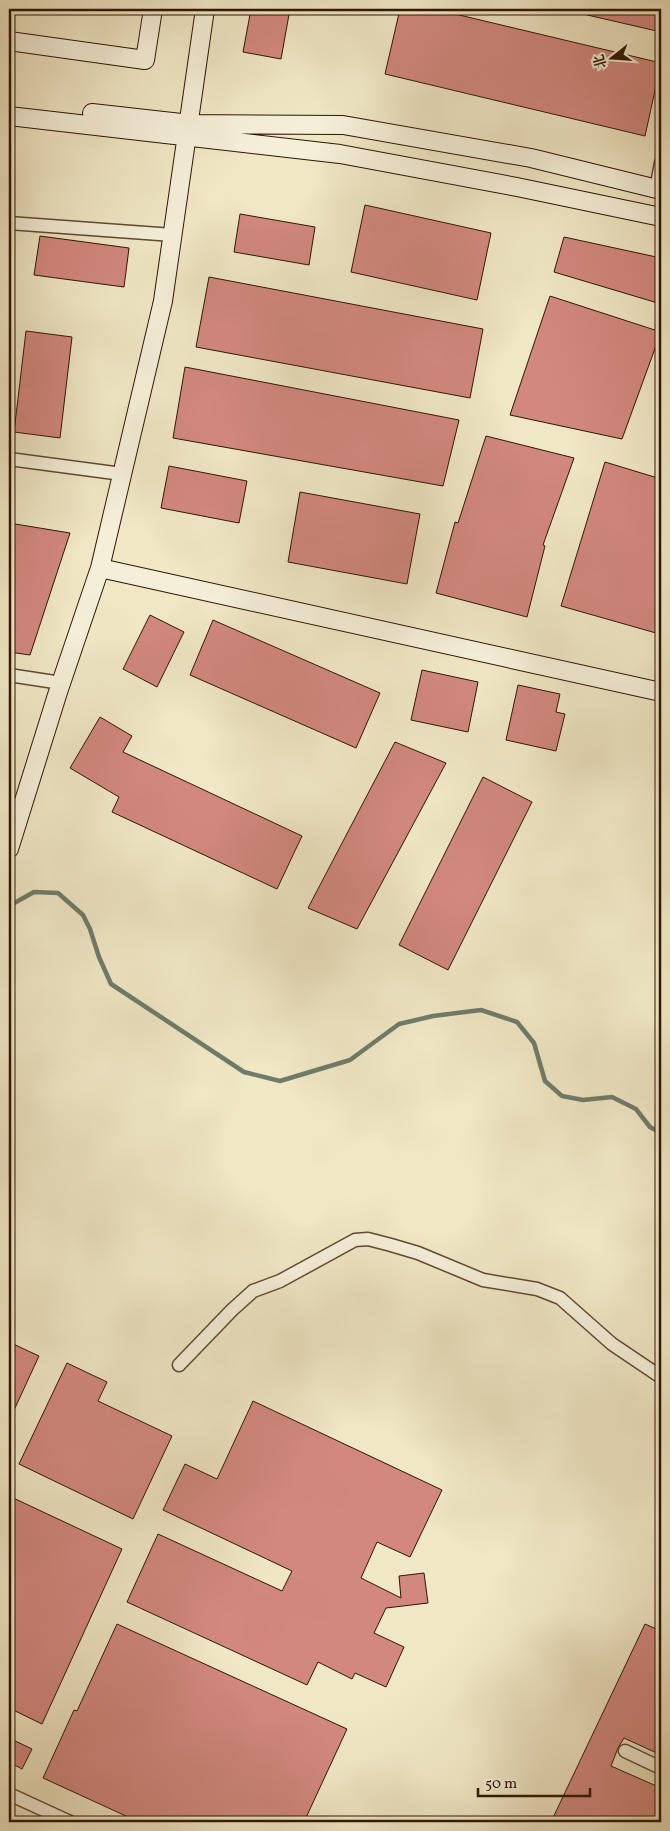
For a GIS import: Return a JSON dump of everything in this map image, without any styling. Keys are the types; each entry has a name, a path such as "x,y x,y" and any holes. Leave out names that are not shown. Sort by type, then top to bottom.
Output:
{"street":[{"path":"9,41 145,60 153,9"},
{"path":"9,848 61,683 100,568 163,301 189,131 205,9"},
{"path":"9,104 340,154 517,187 661,217"},
{"path":"9,116 189,131 342,126 531,158 658,189 661,163"},
{"path":"9,223 173,235"},
{"path":"9,459 122,474"},
{"path":"100,568 661,692"},
{"path":"9,675 61,683"},
{"path":"179,1365 253,1291 280,1281 355,1240 368,1239 418,1253 483,1280 537,1289 560,1298 612,1344 661,1377"},
{"path":"625,1751 661,1768"},
{"path":"9,1794 70,1822"}],"building":[{"path":"251,9 290,9 281,59 243,52"},
{"path":"400,9 434,9 661,63 645,136 385,74"},
{"path":"584,9 661,9 661,32 583,14"},
{"path":"365,205 491,233 477,300 351,272"},
{"path":"240,214 315,227 309,265 234,252"},
{"path":"40,236 129,248 124,287 34,275"},
{"path":"564,237 661,258 661,304 554,272"},
{"path":"209,277 483,329 470,398 196,347"},
{"path":"550,296 661,332 622,439 510,415"},
{"path":"26,331 72,337 60,438 14,432"},
{"path":"185,367 459,420 443,486 173,438"},
{"path":"486,436 574,458 543,545 545,546 527,617 436,593 455,522 458,523"},
{"path":"605,462 661,479 661,615 656,633 561,606"},
{"path":"169,466 247,481 239,523 161,508"},
{"path":"300,492 420,514 407,584 288,562"},
{"path":"9,523 70,533 30,655 9,652"},
{"path":"150,615 184,632 157,687 123,669"},
{"path":"213,620 380,693 356,748 190,675"},
{"path":"422,670 478,682 468,732 411,720"},
{"path":"518,685 560,694 556,712 565,714 556,751 506,740"},
{"path":"100,717 132,736 123,752 302,836 277,889 112,812 119,797 70,768"},
{"path":"395,742 446,763 357,929 308,908"},
{"path":"483,777 532,802 448,970 399,945"},
{"path":"9,1342 39,1356 9,1421"},
{"path":"67,1363 107,1382 98,1401 172,1436 133,1519 19,1464"},
{"path":"253,1401 442,1490 410,1557 377,1542 361,1578 401,1598 399,1576 424,1573 428,1603 386,1608 374,1633 404,1647 386,1687 355,1673 352,1679 318,1662 307,1685 127,1602 158,1534 282,1591 292,1571 163,1510 185,1464 217,1479"},
{"path":"9,1496 122,1549 42,1724 9,1708"},
{"path":"117,1624 347,1729 304,1822 139,1822 43,1778 74,1710 77,1711"},
{"path":"645,1624 661,1631 661,1755 624,1738 611,1766 661,1788 661,1822 551,1822"},
{"path":"9,1738 32,1749 22,1769 9,1762"}],"waterway":[{"path":"9,906 34,892 58,893 83,915 111,984 244,1072 280,1081 350,1060 399,1024 433,1016 481,1010 517,1022 534,1043 545,1081 562,1096 583,1100 612,1097 636,1109 650,1127 661,1133"}]}
